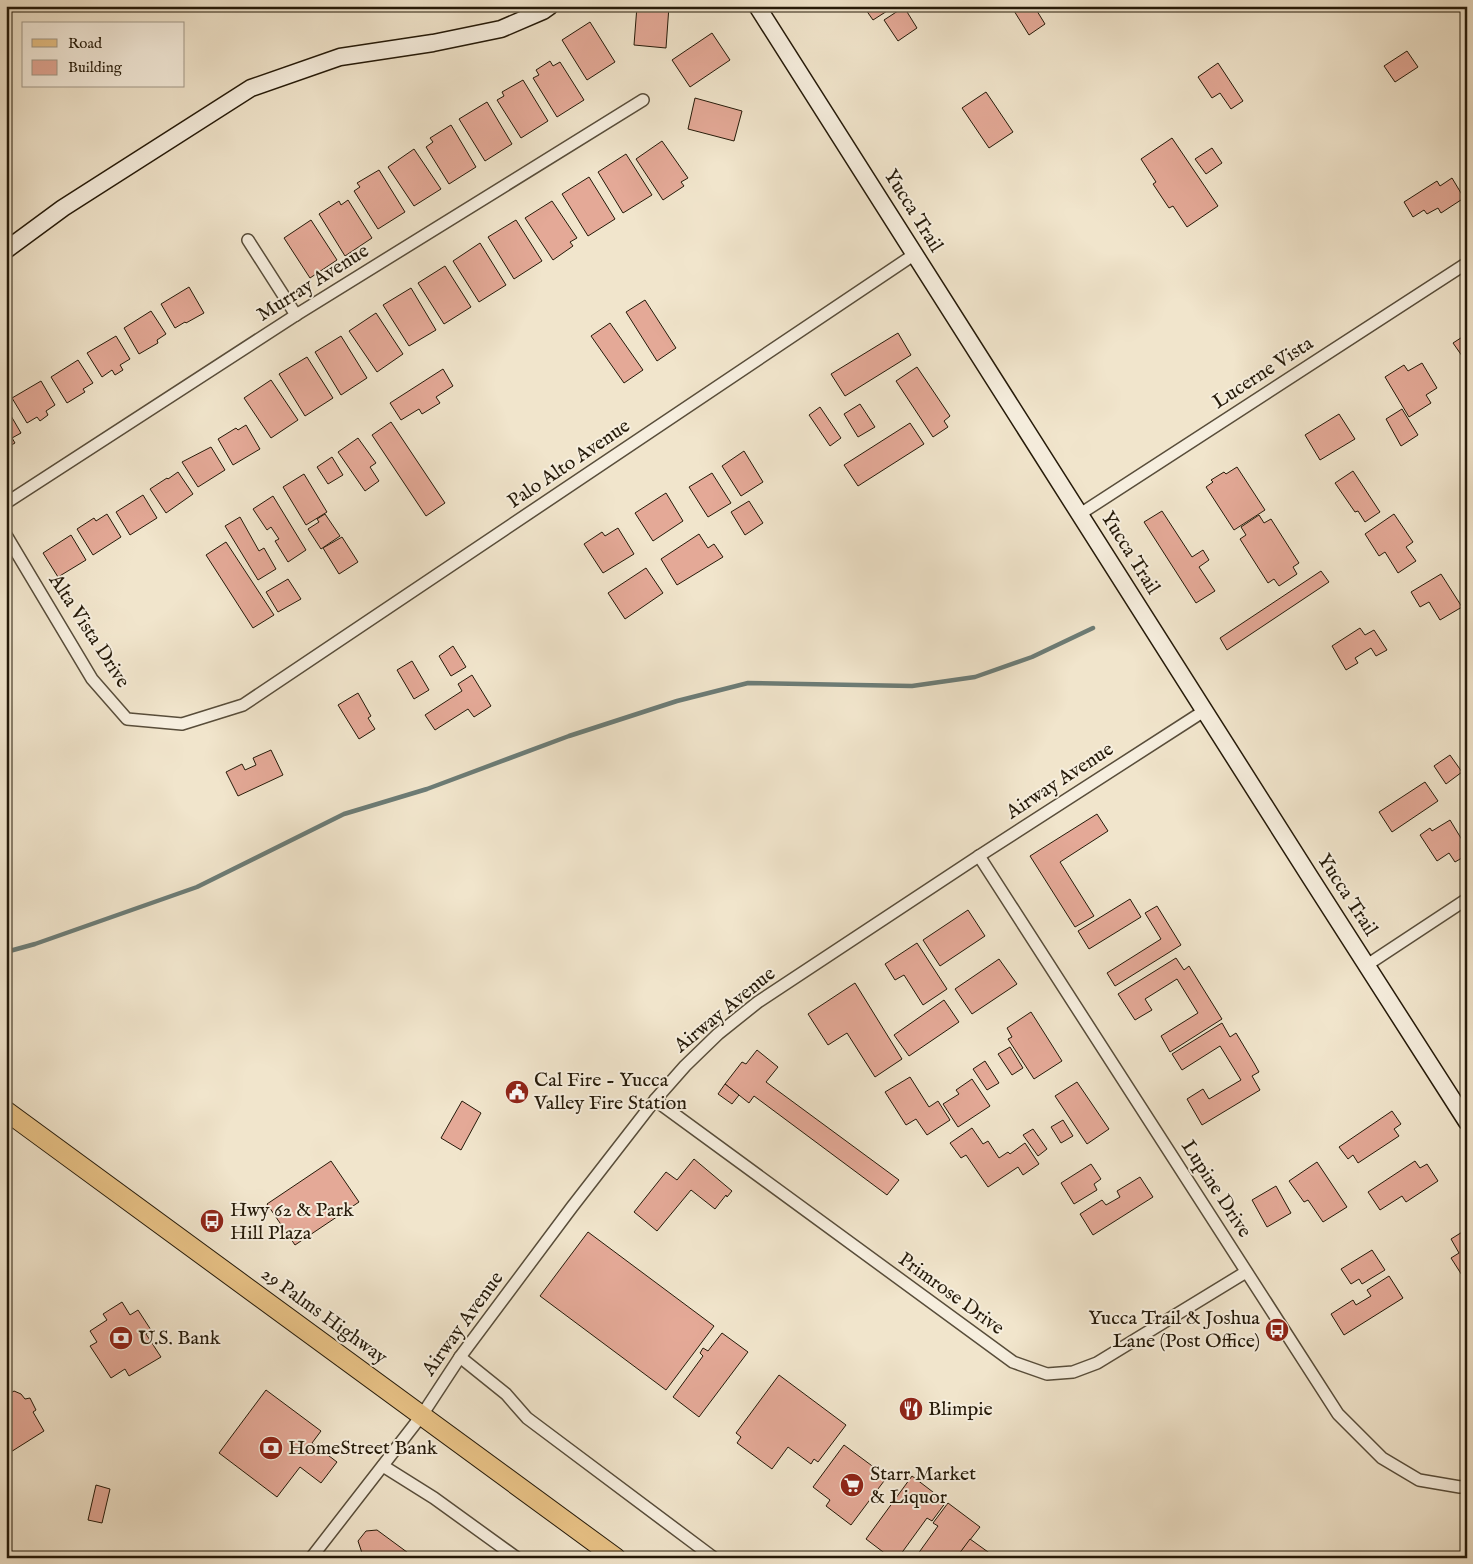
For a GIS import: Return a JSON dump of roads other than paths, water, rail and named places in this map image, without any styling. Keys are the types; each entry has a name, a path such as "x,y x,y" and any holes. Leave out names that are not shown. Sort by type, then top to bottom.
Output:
{"main road":[{"path":"6,250 63,208 251,88 340,57 501,29 543,11 550,6"},
{"name":"Yucca Trail","path":"757,6 1467,1122"},
{"name":"29 Palms Highway","path":"6,1111 616,1558"}],"street":[{"name":"Murray Avenue","path":"6,503 296,315 643,100"},
{"path":"248,240 296,315"},
{"name":"Palo Alto Avenue","path":"243,705 916,254"},
{"name":"Lucerne Vista","path":"1080,514 1467,263"},
{"name":"Alta Vista Drive","path":"6,535 92,679 127,719 182,724 243,705"},
{"name":"Airway Avenue","path":"311,1558 422,1415 460,1357 655,1100 688,1063 718,1034 758,1002 979,856 1204,711"},
{"name":"Lupine Drive","path":"979,856 1338,1414 1382,1458 1419,1480 1460,1488 1467,1486"},
{"path":"1366,965 1467,899"},
{"name":"Primrose Drive","path":"655,1100 1013,1362 1047,1374 1073,1372 1097,1362 1246,1272"},
{"path":"460,1357 506,1394 527,1418 714,1558"},
{"path":"383,1466 434,1498 517,1558"}],"waterway":[{"path":"6,952 35,944 197,887 344,814 427,789 569,736 677,701 748,683 912,686 975,677 1032,657 1093,628"}],"place":[{"name":"Cal Fire - Yucca Valley Fire Station","path":"517,1092"},
{"name":"Hwy 62 & Park Hill Plaza","path":"212,1221"},
{"name":"Yucca Trail & Joshua Lane (Post Office)","path":"1277,1330"},
{"name":"U.S. Bank","path":"121,1338"},
{"name":"Blimpie","path":"911,1409"},
{"name":"HomeStreet Bank","path":"271,1448"},
{"name":"Starr Market & Liquor","path":"852,1485"}]}
